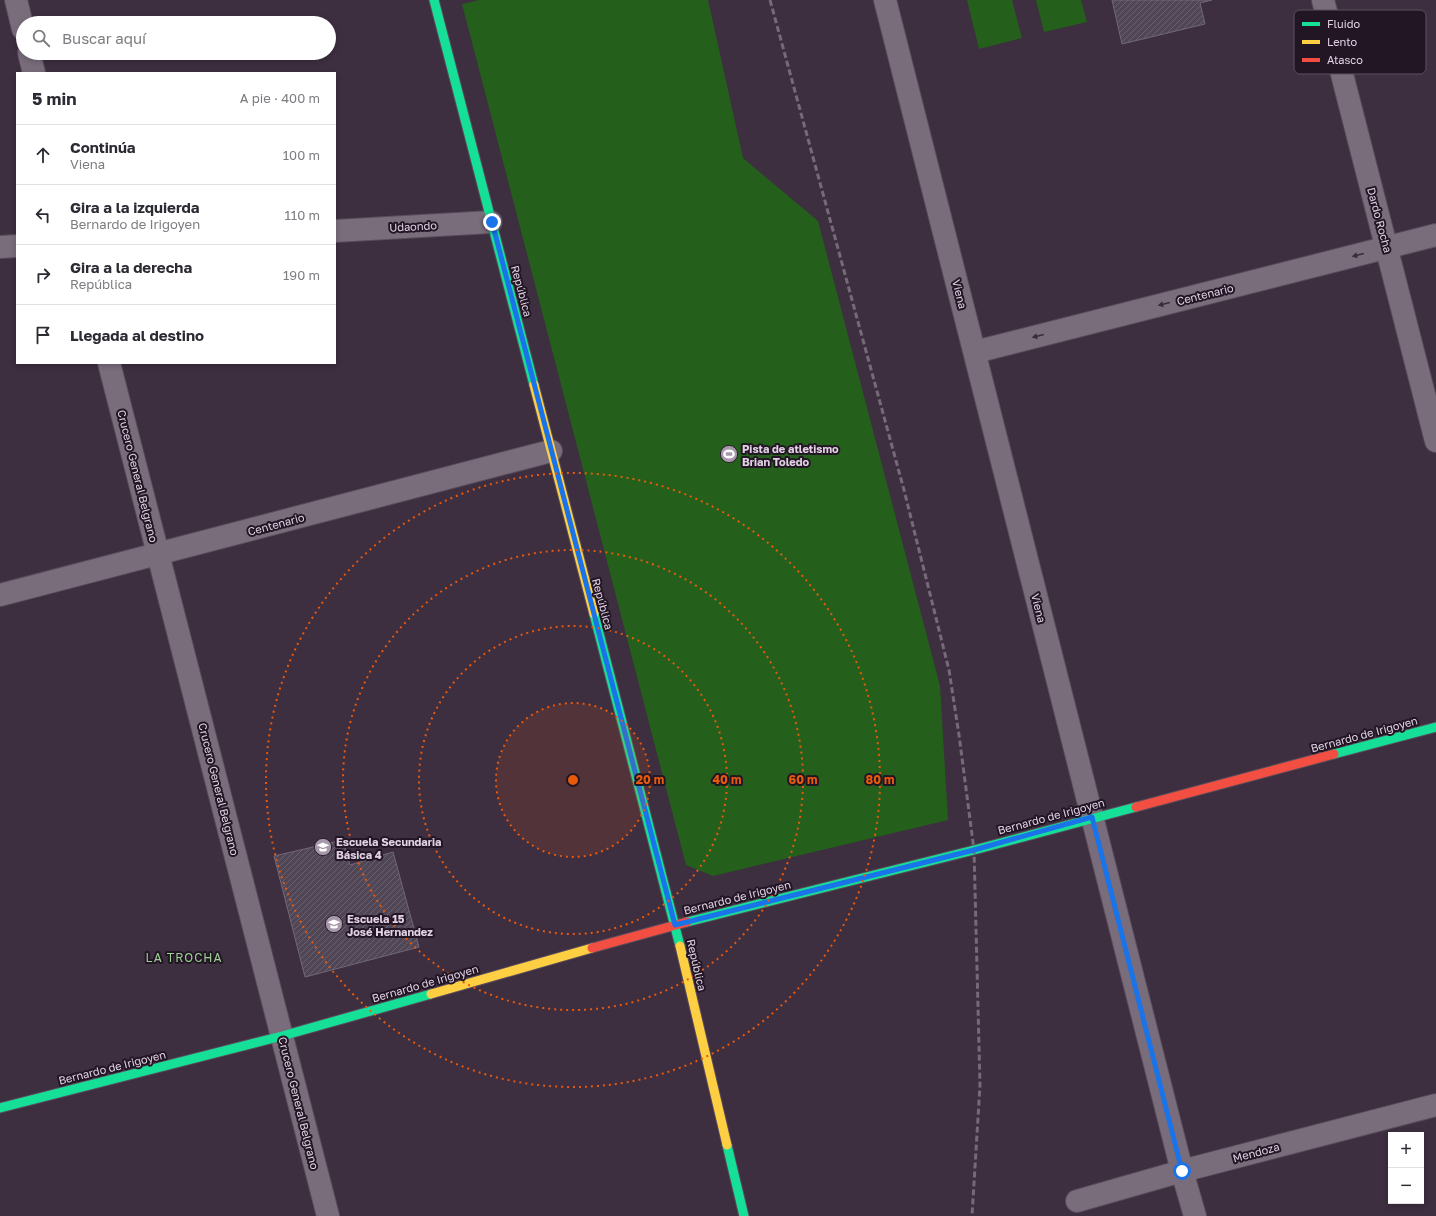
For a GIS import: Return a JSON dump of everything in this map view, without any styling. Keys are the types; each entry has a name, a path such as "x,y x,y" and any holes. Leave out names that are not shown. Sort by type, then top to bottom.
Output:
{"street":[{"path":"16,0 20,16"},
{"name":"República","path":"434,0 675,925 744,1216"},
{"name":"Viena","path":"885,0 1182,1171 1195,1216"},
{"name":"Dardo Rocha","path":"1323,0 1326,10"},
{"path":"31,60 34,72"},
{"name":"Dardo Rocha","path":"1342,74 1436,441"},
{"name":"Udaondo","path":"336,231 492,222"},
{"name":"Centenario","path":"975,352 1436,235"},
{"path":"0,247 16,246"},
{"name":"Crucero General Belgrano","path":"109,364 328,1216"},
{"name":"Centenario","path":"0,595 158,555 551,451"},
{"name":"Bernardo de Irigoyen","path":"0,1108 282,1036 675,925 967,852 1092,817 1436,727"},
{"name":"Mendoza","path":"1077,1201 1182,1171 1436,1105"}],"green space":[{"name":"Pista de atletismo Brian Toledo","path":"479,0 708,0 743,158 818,221 940,686 948,820 713,876 686,865 462,4"},
{"path":"967,0 1012,0 1022,38 979,49"},
{"path":"1036,0 1081,0 1087,22 1044,32"}],"building":[{"path":"1112,0 1212,0 1200,3 1205,24 1122,44"},
{"path":"343,840 350,865 393,852 419,947 305,977 274,856"}],"railway":[{"path":"770,0 904,490 949,670 974,850 980,1085 972,1216"}],"traffic: fast":[{"path":"434,0 534,385"},
{"path":"594,614 680,946"},
{"path":"1334,754 1436,727"},
{"path":"687,922 974,850 1136,807"},
{"path":"0,1108 282,1036 431,994"},
{"path":"727,1145 744,1216"}],"traffic: slow":[{"path":"534,385 594,614"},
{"path":"680,946 727,1145"},
{"path":"431,994 592,948"}],"traffic: jam":[{"path":"1136,807 1334,754"},
{"path":"592,948 687,922"}],"place":[{"name":"Pista de atletismo Brian Toledo","path":"729,454"},
{"name":"Escuela Secundaria Básica 4","path":"323,847"},
{"name":"Escuela 15 José Hernandez","path":"334,924"}],"district":[{"name":"LA TROCHA","path":"184,957"}],"route":[{"path":"492,222 675,925 974,850 1092,817 1182,1171"}]}
